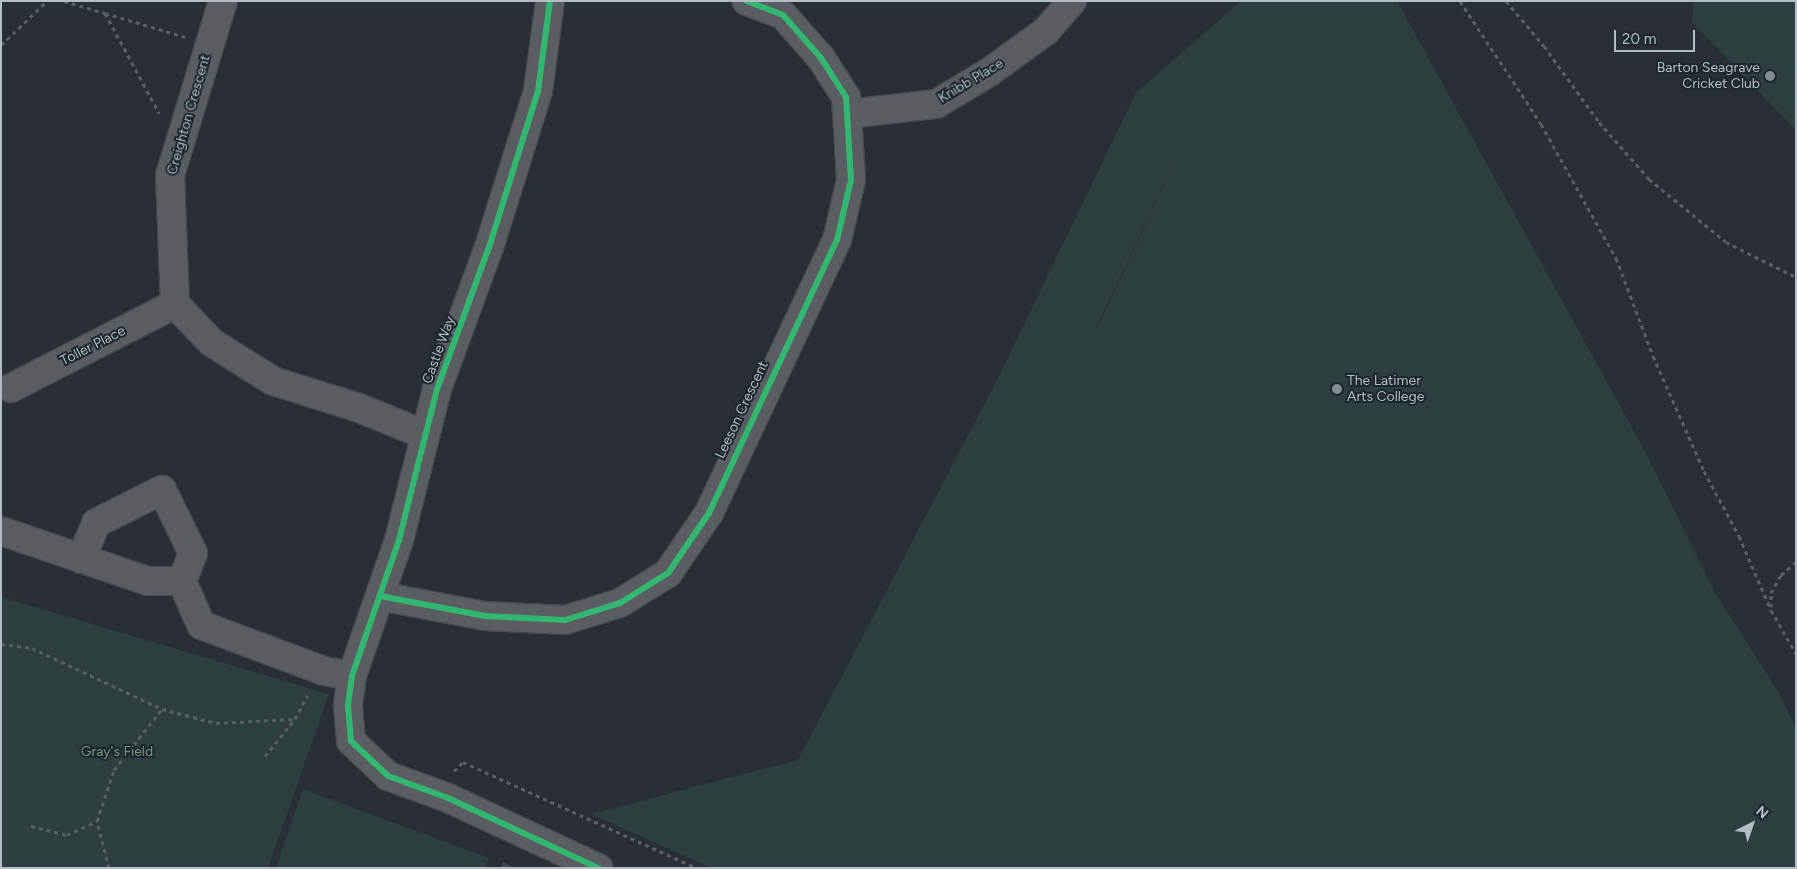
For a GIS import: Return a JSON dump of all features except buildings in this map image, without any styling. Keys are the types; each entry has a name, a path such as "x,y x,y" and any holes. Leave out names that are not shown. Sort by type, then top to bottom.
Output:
{"street":[{"name":"Creighton Crescent","path":"175,304 170,175 223,1"},
{"name":"Castle Way","path":"550,1 538,91 425,435 399,540 352,676 348,706 351,741 388,776 448,798 598,868"},
{"name":"Knibb Place","path":"848,114 936,104 988,73 1046,31 1072,1"},
{"name":"Leeson Crescent","path":"380,596 485,616 565,620 620,603 668,574 709,512 837,240 851,180 846,97 821,58 783,15 752,2"},
{"path":"175,304 211,342 274,381 359,408 425,435"},
{"name":"Toller Place","path":"11,388 175,304"},
{"path":"81,558 96,523 162,490 193,553 182,581 201,625 324,671 352,676"},
{"path":"1,531 148,582 182,581"}],"path":[{"path":"1,45 47,1"},
{"path":"64,1 210,44"},
{"path":"1460,1 1541,124 1616,258 1657,365 1704,470 1740,536 1771,610 1796,654"},
{"path":"1506,1 1544,46 1599,122 1649,179 1726,242 1796,277"},
{"path":"105,13 178,149"},
{"path":"1771,610 1771,592 1781,575 1796,562"},
{"path":"1,644 32,648 162,709 216,723 295,719"},
{"path":"265,756 295,719 308,694"},
{"path":"110,868 97,821 114,770 162,709"},
{"path":"452,774 463,762 697,868"},
{"path":"31,826 67,835 97,821"}],"green space":[{"name":"The Latimer Arts College","path":"1241,1 1397,1 1646,453 1714,591 1779,693 1796,728 1796,868 711,868 591,814 798,760 999,376 1136,93","holes":["1183,144 1105,311 1095,330"]},
{"name":"Barton Seagrave Cricket Club","path":"1694,1 1796,1 1796,130 1692,22"},
{"name":"Gray's Field","path":"1,597 329,694 268,868 1,868"},
{"path":"303,789 489,858 485,868 276,868"}],"cycle path":[{"path":"550,1 538,91 489,247 437,389 399,540 352,676 348,706 351,741 388,776 448,798 598,868"},
{"path":"380,596 485,616 565,620 620,603 668,573 709,513 837,240 851,180 846,97 821,58 783,15 747,1"}],"place":[{"name":"Barton Seagrave Cricket Club","path":"1770,76"},
{"name":"The Latimer Arts College","path":"1337,389"}]}
